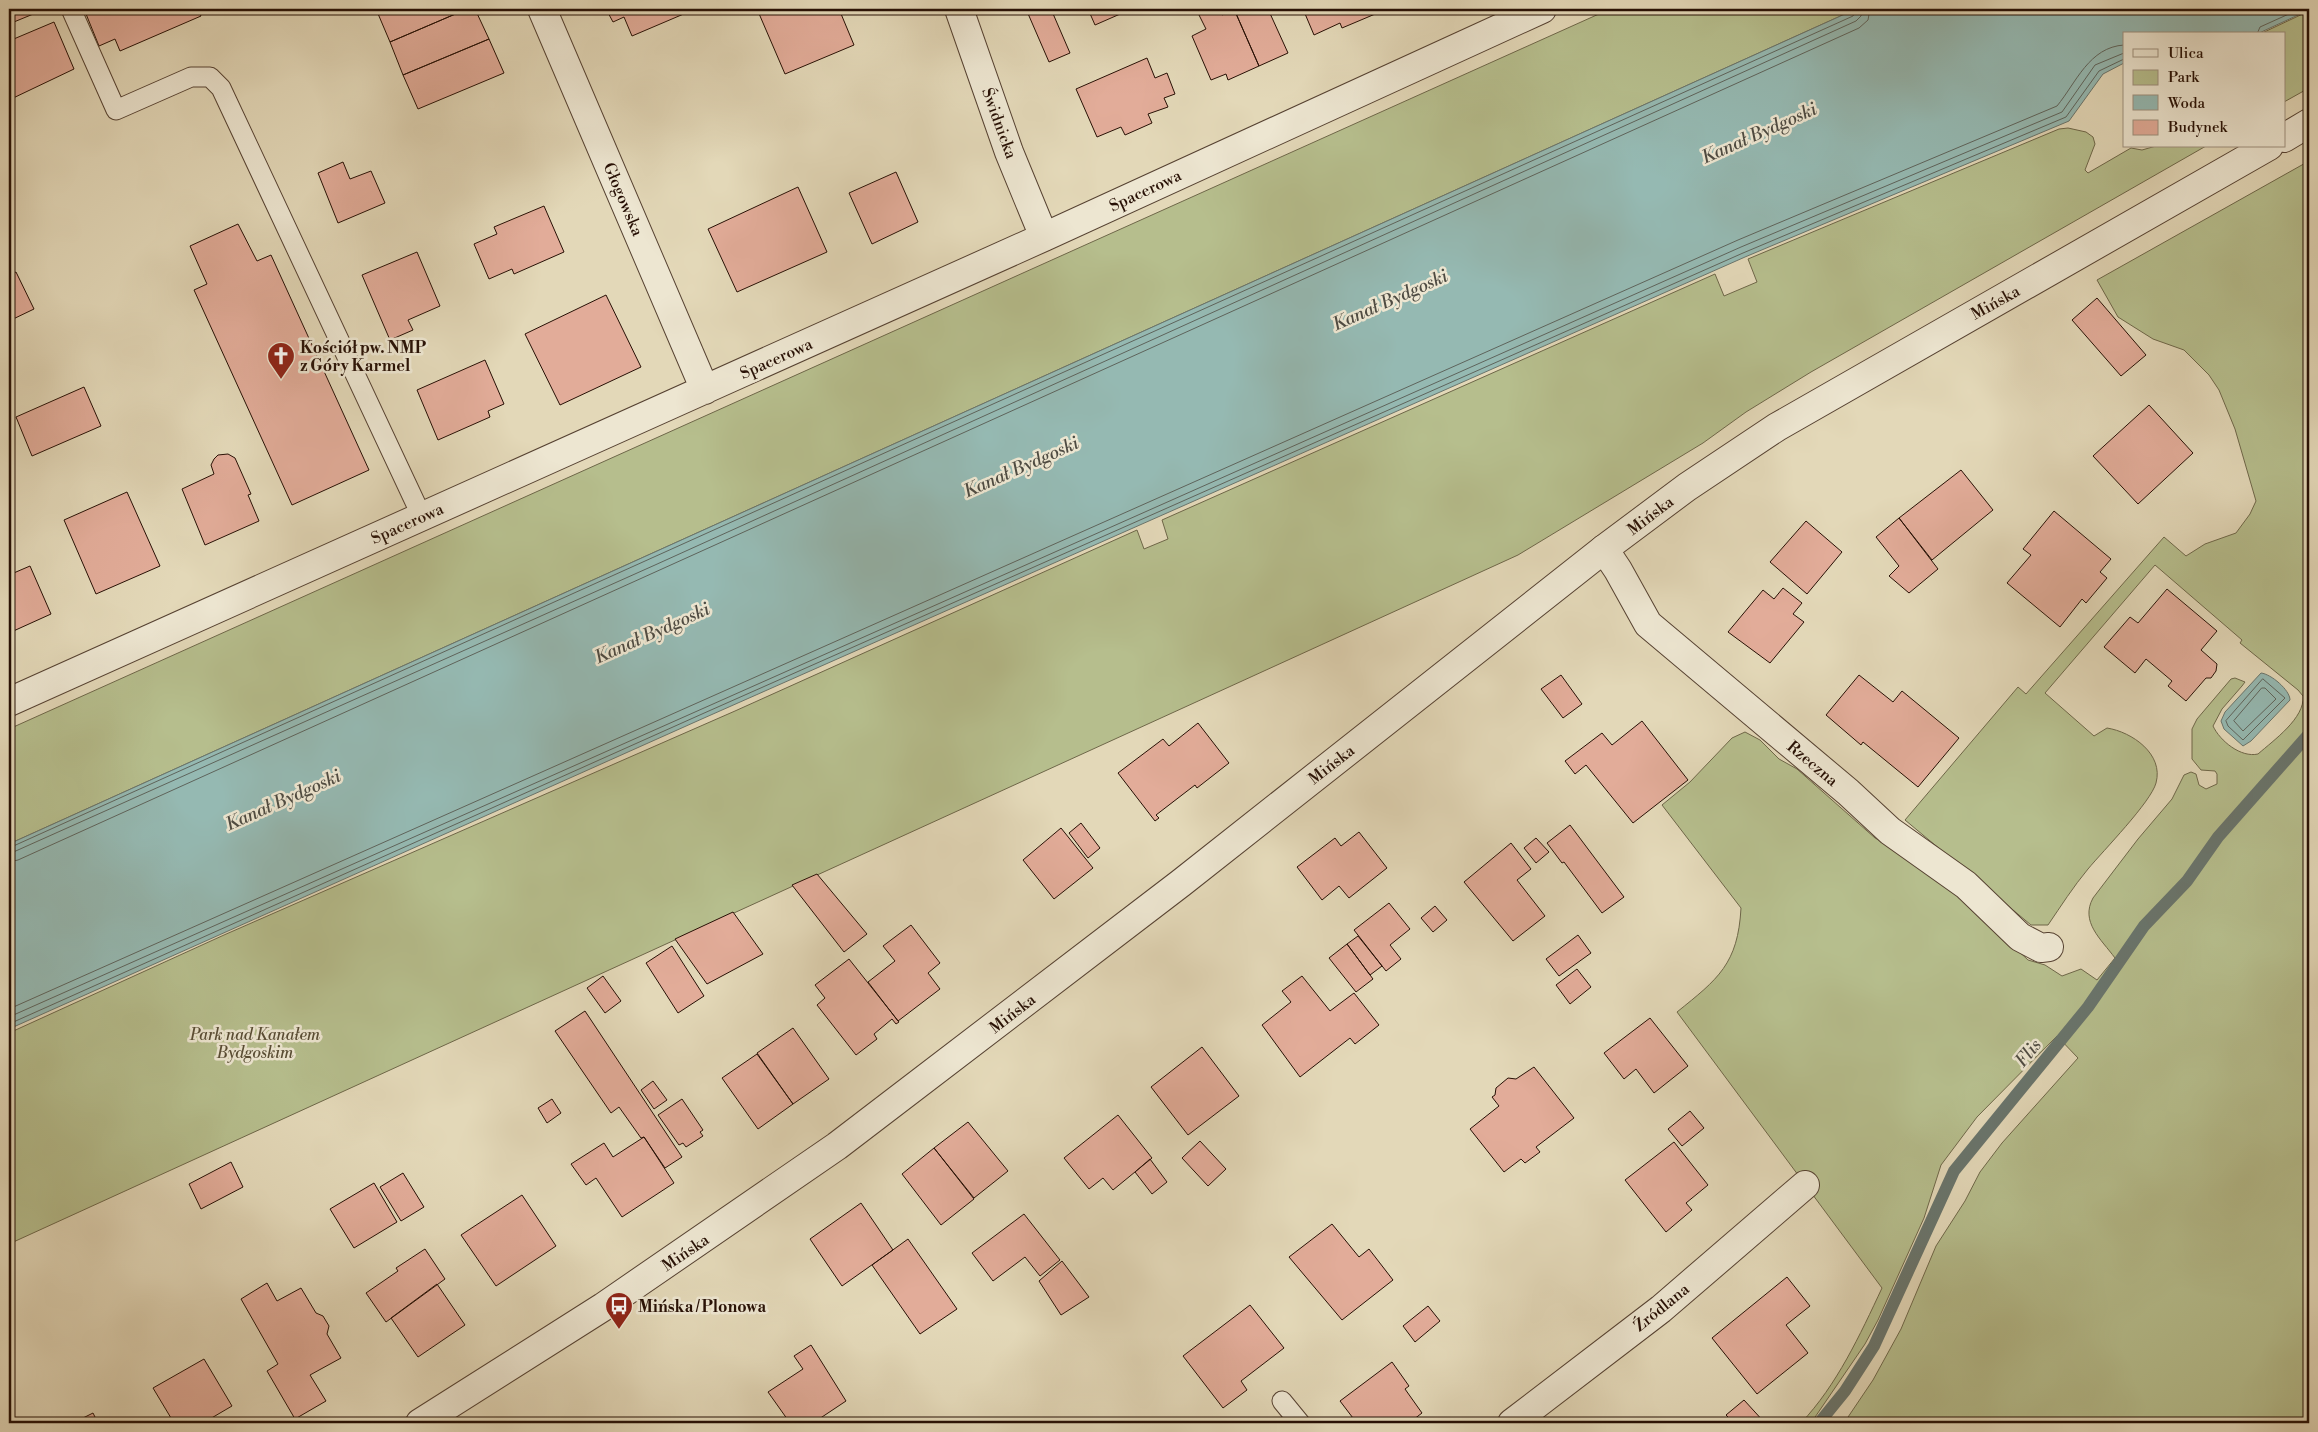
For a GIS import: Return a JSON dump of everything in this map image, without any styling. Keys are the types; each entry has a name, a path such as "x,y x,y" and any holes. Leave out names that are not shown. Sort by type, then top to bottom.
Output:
{"street":[{"name":"Głogowska","path":"542,9 705,390"},
{"name":"Świdnicka","path":"959,9 1009,152 1044,237"},
{"name":"Spacerowa","path":"9,702 1044,237 1542,9"},
{"path":"2286,137 2309,123"},
{"name":"Mińska","path":"427,1422 603,1308 837,1146 1188,876 1604,549 1687,487 1777,427 2265,148"},
{"name":"Rzeczna","path":"1604,549 1648,624 1848,792 1890,831 1966,885 2020,937 2041,948 2049,948"},
{"name":"Źródlana","path":"1512,1423 1661,1309 1805,1185"}],"lane":[{"path":"71,9 116,110 191,77 210,77 221,88 422,517"},
{"path":"1282,1401 1300,1423"}],"green space":[{"path":"1610,9 1856,9 9,844 9,729"},
{"path":"2309,11 2309,88 2286,101 2286,32 2264,32"},
{"name":"Park nad Kanałem Bydgoskim","path":"2068,128 2086,132 2093,137 2095,144 2085,170 2088,173 2131,148 2142,150 2149,148 2203,148 1811,372 1746,412 1703,443 1518,555 9,1244 9,1033 224,935 735,711 1137,530 1144,549 1168,539 1162,520 1715,274 1724,296 1757,282 1748,259 2059,129"},
{"path":"2309,161 2309,616 2305,630 2309,644 2309,1423 1844,1423 1873,1380 1901,1329 1936,1246 1965,1201 1980,1172 2002,1143 2078,1058 2057,1036 1977,1117 1941,1165 1924,1218 1878,1320 1865,1344 1811,1423 1801,1423 1837,1376 1882,1288 1677,1012 1704,990 1723,969 1736,943 1741,908 1662,805 1690,782 1732,738 1745,732 1760,740 1779,759 1797,769 1875,838 1912,858 1942,879 2028,960 2045,965 2062,976 2081,969 2097,980 2115,958 2098,937 2091,923 2089,915 2093,898 2138,839 2172,799 2184,775 2191,772 2196,774 2199,785 2206,789 2217,784 2217,774 2215,771 2201,770 2192,759 2192,729 2197,719 2231,679 2235,678 2245,682 2222,709 2213,726 2226,743 2238,751 2251,755 2258,754 2287,728 2299,712 2302,704 2303,696 2298,690 2240,643 2242,640 2155,565 2045,693 2094,736 2107,728 2117,730 2136,740 2151,754 2157,772 2156,783 2145,802 2083,876 2048,925 2031,925 1905,820 2018,687 2026,694 2164,537 2186,556 2205,544 2236,533 2250,514 2256,501 2235,429 2219,390 2209,375 2184,350 2153,339 2118,317 2097,280"}],"water":[{"name":"Kanał Bydgoski","path":"1856,9 2309,10 2261,32 2123,32 2123,64 2103,74 2069,121 1745,257 704,718 9,1029 9,844"},
{"path":"2261,673 2270,676 2279,683 2287,692 2290,700 2251,741 2243,746 2224,729 2221,721 2225,712"}],"building":[{"path":"9,9 42,9 43,10 9,24"},
{"path":"84,9 198,9 201,16 120,51 115,39 99,46"},
{"path":"376,9 467,9 390,42"},
{"path":"467,9 475,9 489,39 403,75 390,42"},
{"path":"606,9 693,10 632,36 624,17 613,22"},
{"path":"757,9 839,9 854,45 785,74"},
{"path":"1026,9 1051,9 1070,53 1049,62"},
{"path":"1088,9 1126,9 1127,11 1095,25"},
{"path":"1196,9 1219,9 1222,15 1234,9 1259,66 1228,80 1226,74 1211,80 1192,36 1206,29"},
{"path":"1234,9 1268,9 1288,53 1259,66"},
{"path":"1303,9 1387,9 1342,28 1340,23 1314,35"},
{"path":"54,22 74,69 9,100 9,41"},
{"path":"489,39 504,73 418,109 403,75"},
{"path":"1147,58 1155,78 1167,73 1175,94 1164,98 1168,107 1148,114 1152,123 1125,135 1121,127 1097,137 1076,89"},
{"path":"343,162 350,179 371,171 385,203 338,223 318,173"},
{"path":"896,172 918,222 872,244 849,193"},
{"path":"798,187 827,252 737,292 708,229"},
{"path":"544,206 564,252 514,274 512,269 489,279 474,244 497,234 494,227"},
{"name":"Kościół pw. NMP z Góry Karmel","path":"238,224 257,261 271,255 369,470 292,505 194,290 207,284 190,246"},
{"path":"417,252 440,306 408,320 413,330 390,340 362,275"},
{"path":"16,272 34,309 9,321 9,275"},
{"path":"606,295 641,367 560,405 525,334"},
{"path":"2097,298 2146,355 2121,376 2072,320"},
{"path":"485,360 504,404 488,411 490,417 438,440 417,390"},
{"path":"84,387 101,426 32,456 16,417"},
{"path":"2149,405 2193,453 2138,504 2093,456"},
{"path":"228,454 235,458 251,494 248,495 259,521 205,545 182,489 214,474 211,465 214,459 218,455"},
{"path":"1961,470 1993,510 1932,560 1899,518"},
{"path":"127,492 160,566 96,594 64,520"},
{"path":"2054,511 2111,559 2100,572 2107,578 2086,603 2082,599 2060,627 2007,583 2031,555 2023,549"},
{"path":"1899,518 1938,569 1909,593 1889,576 1899,566 1876,537"},
{"path":"1806,521 1842,552 1807,594 1770,562"},
{"path":"30,566 51,614 9,633 9,575"},
{"path":"1783,588 1802,603 1793,614 1804,622 1770,663 1728,632 1763,590 1774,599"},
{"path":"2167,589 2217,631 2201,650 2217,664 2216,671 2211,678 2206,678 2186,701 2168,686 2172,681 2146,659 2135,673 2104,647 2130,617 2138,623"},
{"path":"1561,675 1582,704 1563,718 1541,689"},
{"path":"1859,675 1893,702 1902,691 1959,738 1918,787 1863,742 1861,745 1826,715"},
{"path":"1642,721 1688,780 1633,823 1586,765 1575,774 1565,761 1602,733 1612,745"},
{"path":"1198,723 1229,763 1197,788 1195,785 1156,815 1159,818 1155,821 1118,773 1163,739 1169,746"},
{"path":"1081,823 1100,848 1088,858 1069,833"},
{"path":"1570,825 1624,897 1602,913 1564,862 1562,863 1547,843"},
{"path":"1061,828 1093,868 1054,899 1023,860"},
{"path":"1359,832 1387,868 1349,898 1339,886 1322,900 1297,867 1335,838 1341,846"},
{"path":"1536,838 1549,852 1536,863 1524,848"},
{"path":"1511,843 1531,869 1517,880 1545,916 1513,941 1464,882"},
{"path":"817,874 867,934 844,952 792,885"},
{"path":"1389,903 1410,929 1390,945 1401,959 1386,971 1354,930"},
{"path":"1435,906 1447,920 1433,932 1421,918"},
{"path":"733,912 763,954 707,984 675,939"},
{"path":"911,925 940,963 928,973 940,989 898,1021 868,982 895,961 883,946"},
{"path":"1578,935 1591,953 1559,976 1546,959"},
{"path":"1358,936 1382,966 1370,975 1347,944"},
{"path":"1347,944 1373,979 1356,992 1329,958"},
{"path":"672,946 704,996 678,1013 646,963"},
{"path":"849,959 899,1022 896,1024 892,1019 874,1034 877,1039 856,1055 817,1005 825,998 815,985"},
{"path":"1577,969 1591,987 1570,1004 1556,985"},
{"path":"603,976 621,1001 605,1013 587,988"},
{"path":"1302,976 1330,1011 1354,993 1379,1025 1355,1044 1350,1038 1300,1077 1262,1025 1291,1002 1282,991"},
{"path":"585,1011 682,1157 665,1168 644,1137 641,1138 619,1107 611,1113 555,1031"},
{"path":"1650,1018 1688,1066 1654,1093 1636,1069 1624,1079 1604,1053"},
{"path":"793,1028 829,1079 793,1104 757,1053"},
{"path":"1202,1047 1239,1096 1188,1135 1151,1087"},
{"path":"757,1054 793,1104 758,1129 722,1078"},
{"path":"1534,1067 1574,1118 1536,1147 1540,1152 1525,1163 1521,1159 1504,1172 1470,1129 1499,1106 1492,1097 1495,1095 1496,1088 1508,1078 1516,1079"},
{"path":"653,1081 667,1100 654,1109 641,1090"},
{"path":"552,1099 561,1113 547,1123 538,1108"},
{"path":"682,1099 703,1130 700,1132 703,1136 686,1147 683,1143 679,1145 658,1115"},
{"path":"1690,1111 1704,1128 1682,1146 1668,1129"},
{"path":"1118,1115 1152,1158 1113,1190 1103,1178 1089,1189 1064,1158"},
{"path":"968,1122 1008,1171 974,1198 934,1148"},
{"path":"644,1137 674,1183 622,1217 596,1178 586,1185 571,1164 604,1143 613,1157"},
{"path":"1200,1141 1226,1169 1208,1186 1182,1158"},
{"path":"1674,1142 1708,1185 1686,1203 1692,1210 1666,1232 1625,1180"},
{"path":"934,1148 974,1199 941,1225 902,1174"},
{"path":"1150,1159 1167,1182 1152,1194 1135,1172"},
{"path":"231,1162 243,1187 201,1209 189,1184"},
{"path":"403,1173 424,1207 401,1221 380,1187"},
{"path":"374,1183 397,1222 354,1248 330,1209"},
{"path":"522,1195 556,1246 496,1286 461,1235"},
{"path":"861,1203 893,1250 842,1286 810,1239"},
{"path":"1024,1214 1060,1260 1040,1276 1025,1257 993,1281 972,1253"},
{"path":"1332,1224 1359,1257 1369,1249 1393,1280 1342,1320 1289,1257"},
{"path":"908,1239 957,1309 920,1334 872,1265"},
{"path":"425,1249 445,1279 386,1322 366,1293 398,1271 396,1268"},
{"path":"1062,1261 1089,1297 1061,1315 1039,1281"},
{"path":"1787,1277 1810,1306 1786,1325 1808,1353 1757,1394 1712,1338"},
{"path":"267,1283 277,1301 301,1288 316,1313 323,1316 329,1326 327,1334 341,1358 310,1375 326,1401 295,1419 267,1371 278,1364 241,1299"},
{"path":"437,1284 465,1325 418,1357 391,1318"},
{"path":"1250,1305 1284,1348 1241,1381 1247,1390 1223,1408 1183,1356"},
{"path":"1428,1306 1440,1321 1415,1342 1403,1326"},
{"path":"811,1345 846,1401 813,1423 790,1423 768,1392 803,1369 794,1356"},
{"path":"204,1359 232,1406 203,1423 174,1423 153,1388"},
{"path":"1392,1362 1409,1386 1405,1389 1422,1413 1409,1423 1355,1423 1340,1401"},
{"path":"1744,1400 1765,1423 1734,1423 1726,1415"},
{"path":"93,1413 98,1423 73,1423"}],"waterway":[{"name":"Flis","path":"1819,1423 1845,1391 1874,1346 1954,1171 2088,1007 2144,926 2187,881 2218,837 2309,734"}],"place":[{"name":"Kościół pw. NMP z Góry Karmel","path":"281,380"},
{"name":"Mińska / Plonowa","path":"619,1330"}]}
